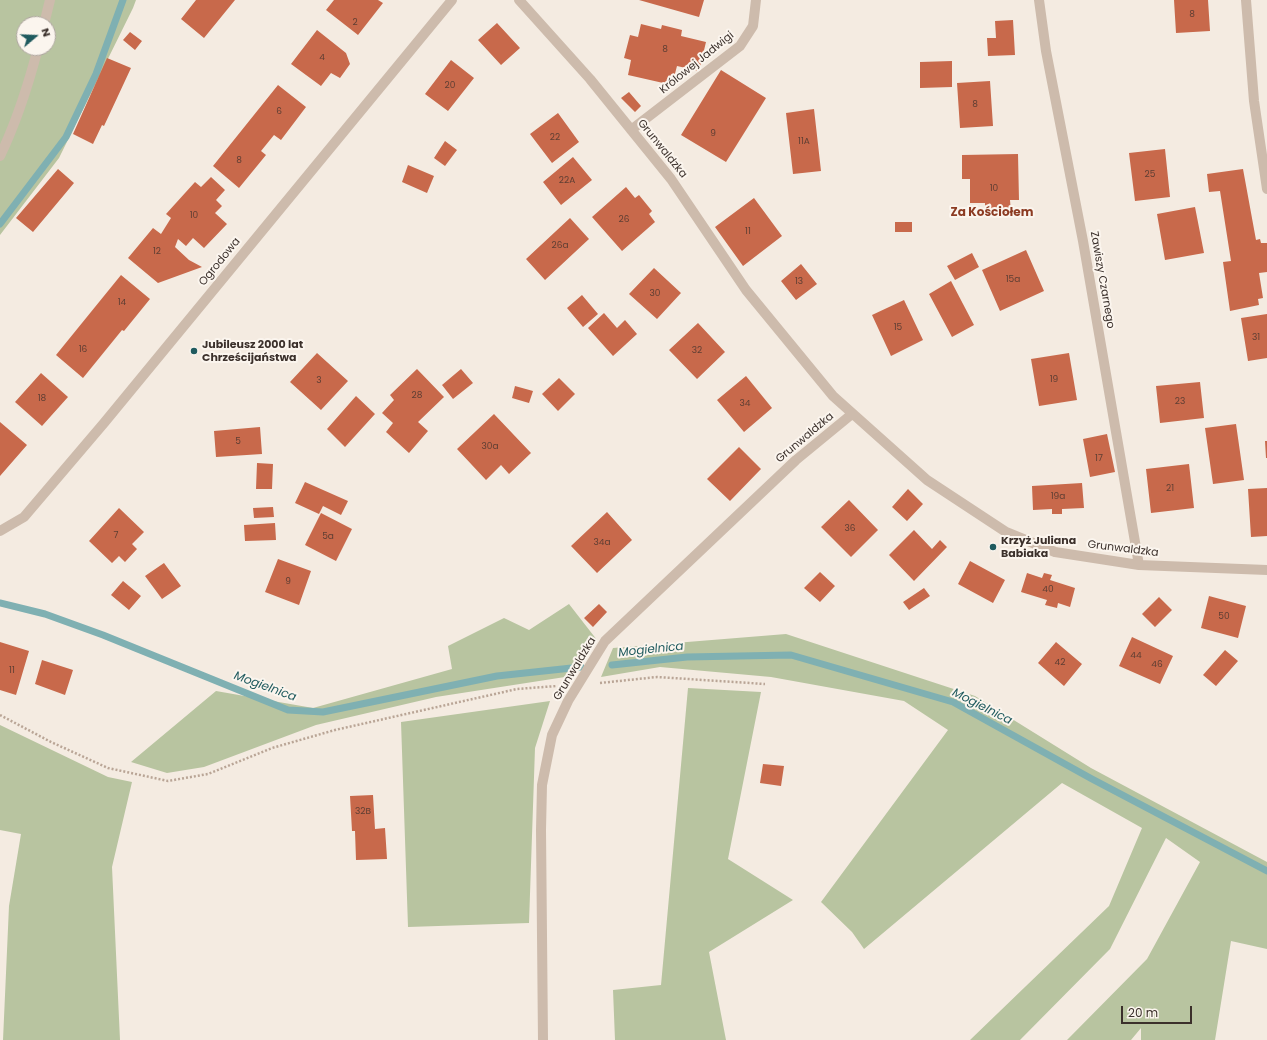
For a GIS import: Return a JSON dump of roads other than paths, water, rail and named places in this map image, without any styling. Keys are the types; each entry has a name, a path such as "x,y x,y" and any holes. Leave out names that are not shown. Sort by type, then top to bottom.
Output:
{"street":[{"path":"46,16 50,0"},
{"name":"Ogrodowa","path":"0,531 24,517 99,429 452,0"},
{"name":"Grunwaldzka","path":"519,0 590,79 671,179 746,290 833,396 927,480 1006,532 1055,552 1139,564 1267,570"},
{"name":"Królowej Jadwigi","path":"631,130 740,46 753,26 756,0"},
{"name":"Zawiszy Czarnego","path":"1040,0 1046,51 1083,242 1139,564"},
{"path":"1246,0 1254,101 1267,189"},
{"path":"0,156 13,130 25,97 36,56"},
{"name":"Grunwaldzka","path":"543,1040 542,785 552,734 568,700 605,641 796,460 852,414"}],"waterway":[{"path":"0,224 66,137 96,74 123,0"},
{"name":"Mogielnica","path":"0,603 45,614 103,635 288,710 323,712 497,676 581,667"},
{"name":"Mogielnica","path":"612,665 687,657 791,655 953,702 1092,779 1267,871"}],"place":[{"name":"Jubileusz 2000 lat Chrześcijaństwa","path":"194,351"},
{"name":"Krzyż Juliana Babiaka","path":"993,547"}],"district":[{"name":"Za Kościołem","path":"992,213"}]}
